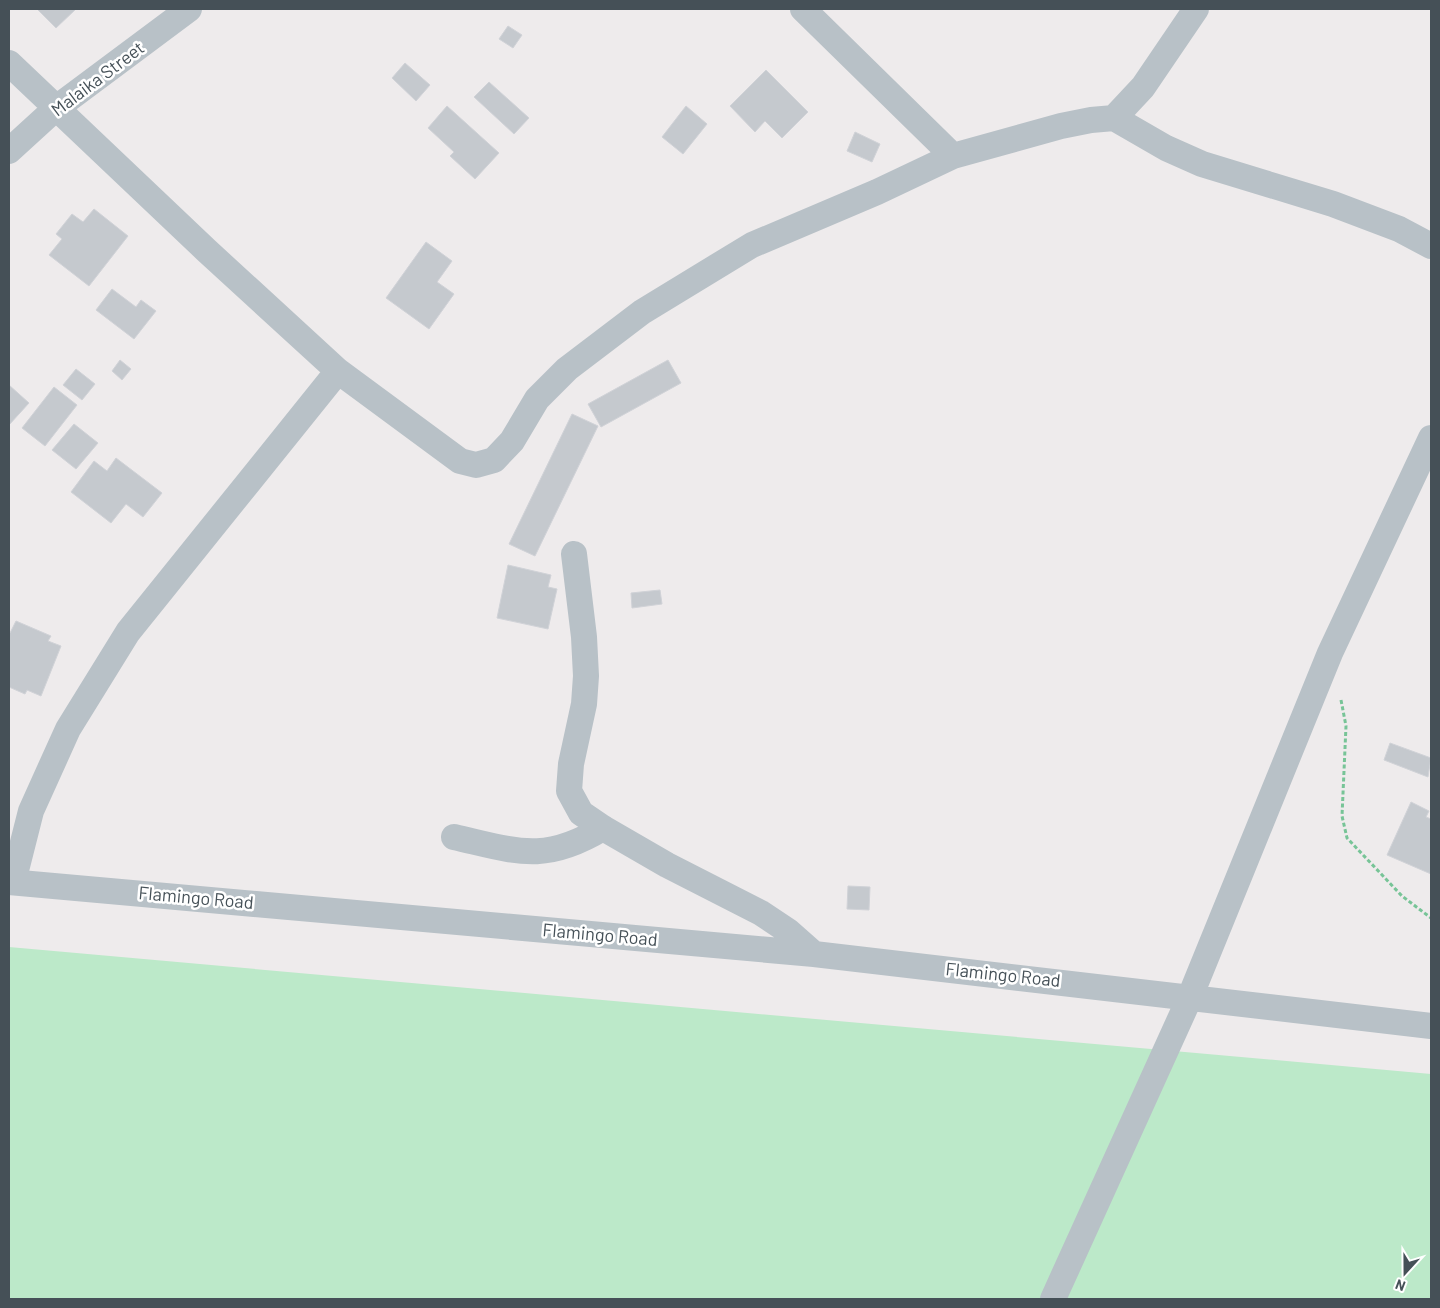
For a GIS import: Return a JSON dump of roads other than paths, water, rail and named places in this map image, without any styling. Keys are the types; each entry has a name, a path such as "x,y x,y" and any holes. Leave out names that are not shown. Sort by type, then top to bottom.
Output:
{"street":[{"name":"Malaika Street","path":"9,151 56,109 189,9"},
{"path":"803,9 954,156"},
{"path":"1114,118 1143,87 1196,9"},
{"path":"9,63 338,371 460,461 476,465 494,460 512,441 537,399 567,369 642,312 752,244 877,192 954,156 1061,126 1114,118 1166,148 1202,164 1333,204 1399,229 1431,246"},
{"path":"11,882 31,810 68,729 128,632 338,371"},
{"path":"1052,1299 1190,997 1330,653 1431,438"},
{"path":"574,554 584,637 586,676 584,704 571,764 569,791 581,812 603,828 667,865 762,913 788,931 814,954"},
{"path":"454,837 530,852 558,850 579,842 603,828"},
{"name":"Flamingo Road","path":"11,882 814,954 1431,1026"}]}
